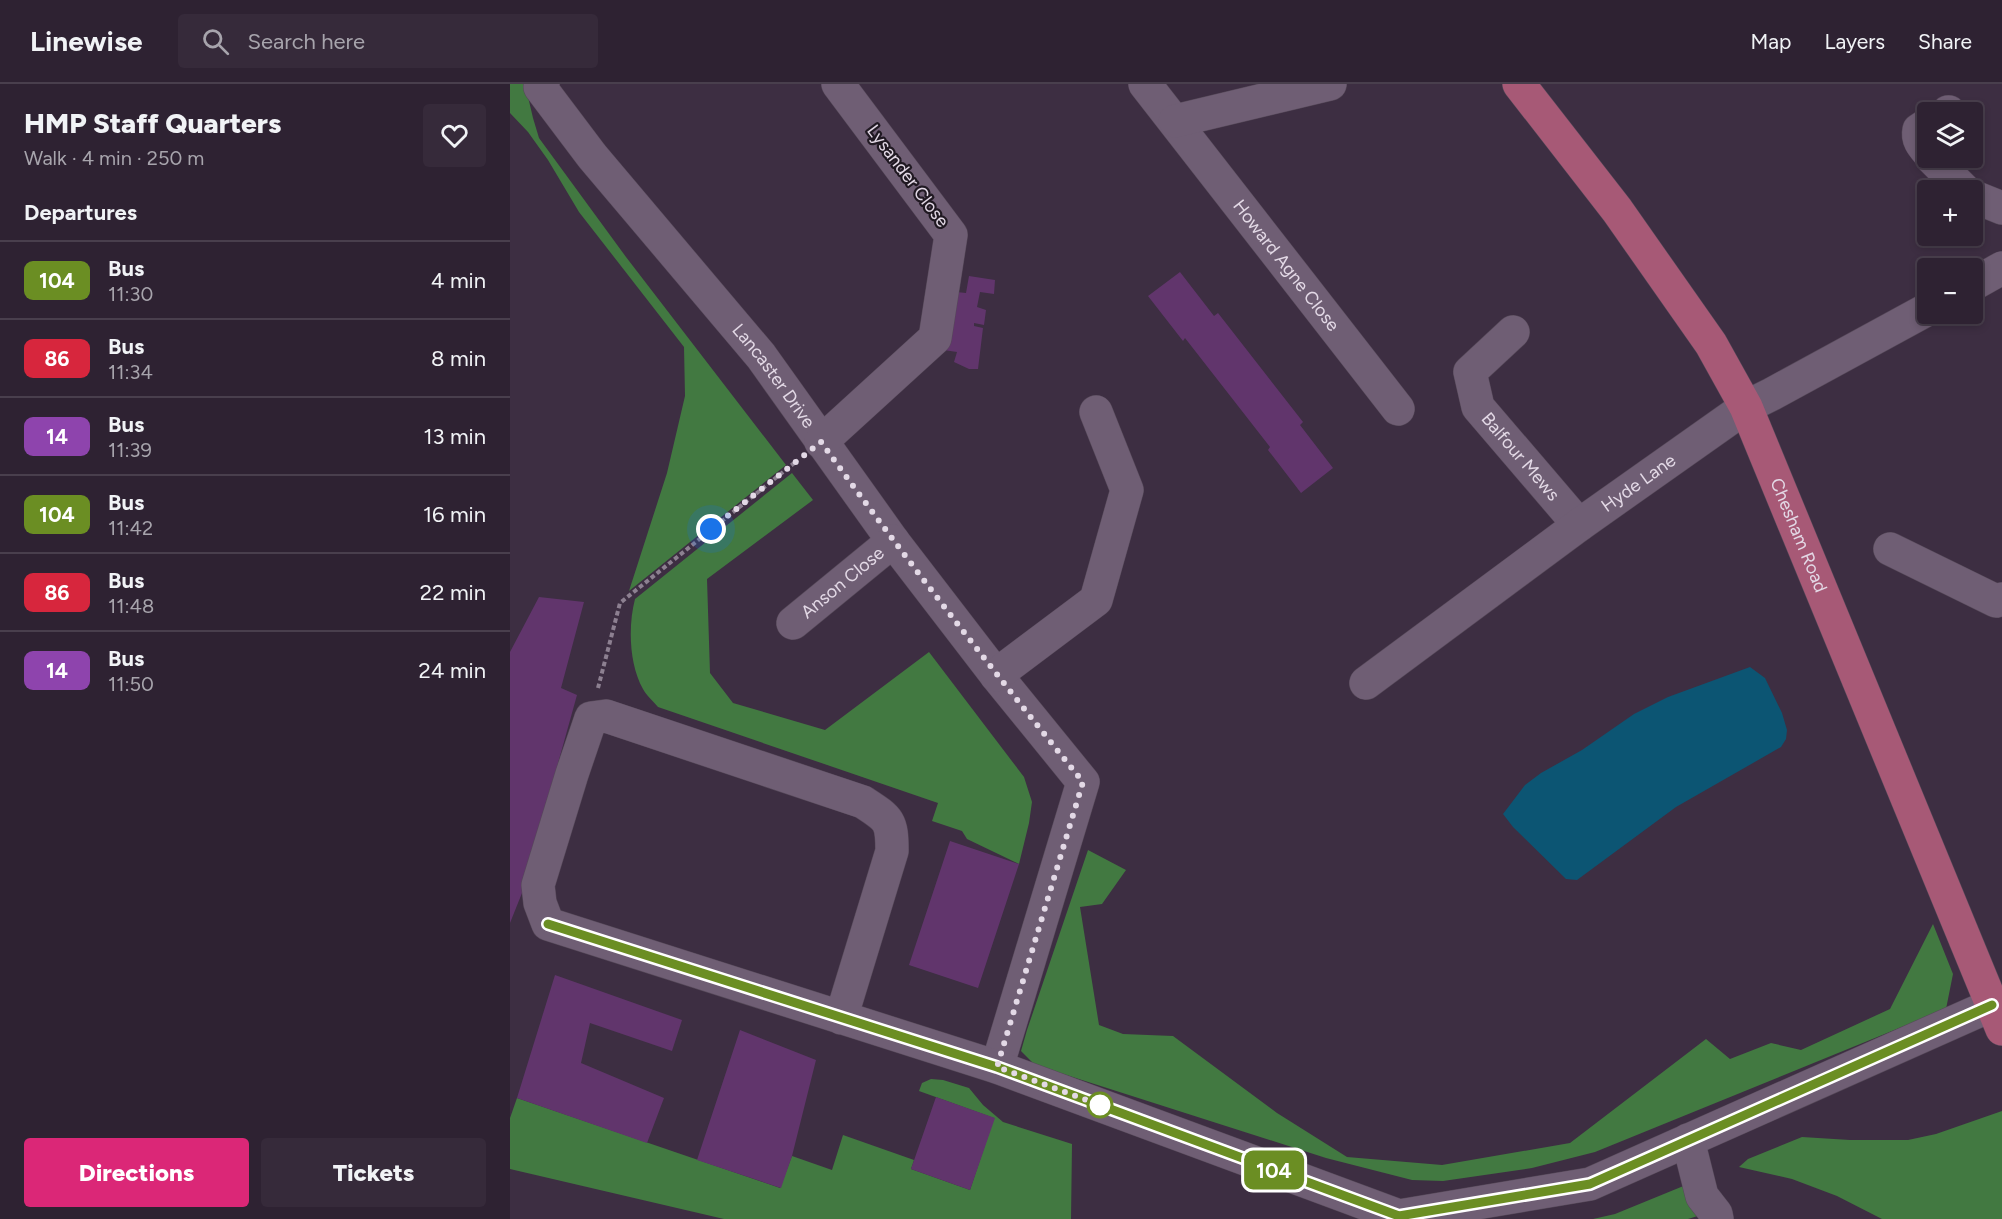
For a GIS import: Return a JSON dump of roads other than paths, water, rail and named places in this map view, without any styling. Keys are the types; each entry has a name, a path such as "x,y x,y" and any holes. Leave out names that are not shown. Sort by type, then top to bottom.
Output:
{"main road":[{"name":"Chesham Road","path":"1519,84 1617,210 1711,344 1746,407 1997,1017"}],"street":[{"name":"Lancaster Drive","path":"543,84 540,87 592,156 761,356 893,541 996,675 1083,782 997,1067"},
{"name":"Lysander Close","path":"821,442 935,338 951,235 838,84"},
{"name":"Howard Agne Close","path":"1145,84 1398,409"},
{"path":"1176,121 1330,84"},
{"path":"1942,168 1954,180"},
{"path":"1983,200 2002,208"},
{"name":"Hyde Lane","path":"1366,683 1579,525 1746,407 1917,315"},
{"name":"Balfour Mews","path":"1513,332 1470,372 1478,406 1579,525"},
{"path":"996,675 1096,600 1127,490 1096,412"},
{"name":"Anson Close","path":"794,623 893,541"},
{"path":"1890,549 1996,601 2002,599"},
{"path":"841,1018 892,851 892,829 884,815 863,802 664,735 606,716 591,718 538,885 540,903 548,924 841,1018 997,1067 1399,1216 1590,1184 1688,1140 1997,1017"},
{"path":"1688,1140 1702,1196 1716,1214 1717,1219"}],"water":[{"path":"1750,667 1765,678 1782,713 1787,730 1786,739 1781,747 1676,807 1577,880 1566,879 1513,827 1503,814 1525,785 1634,714 1668,697"}]}
